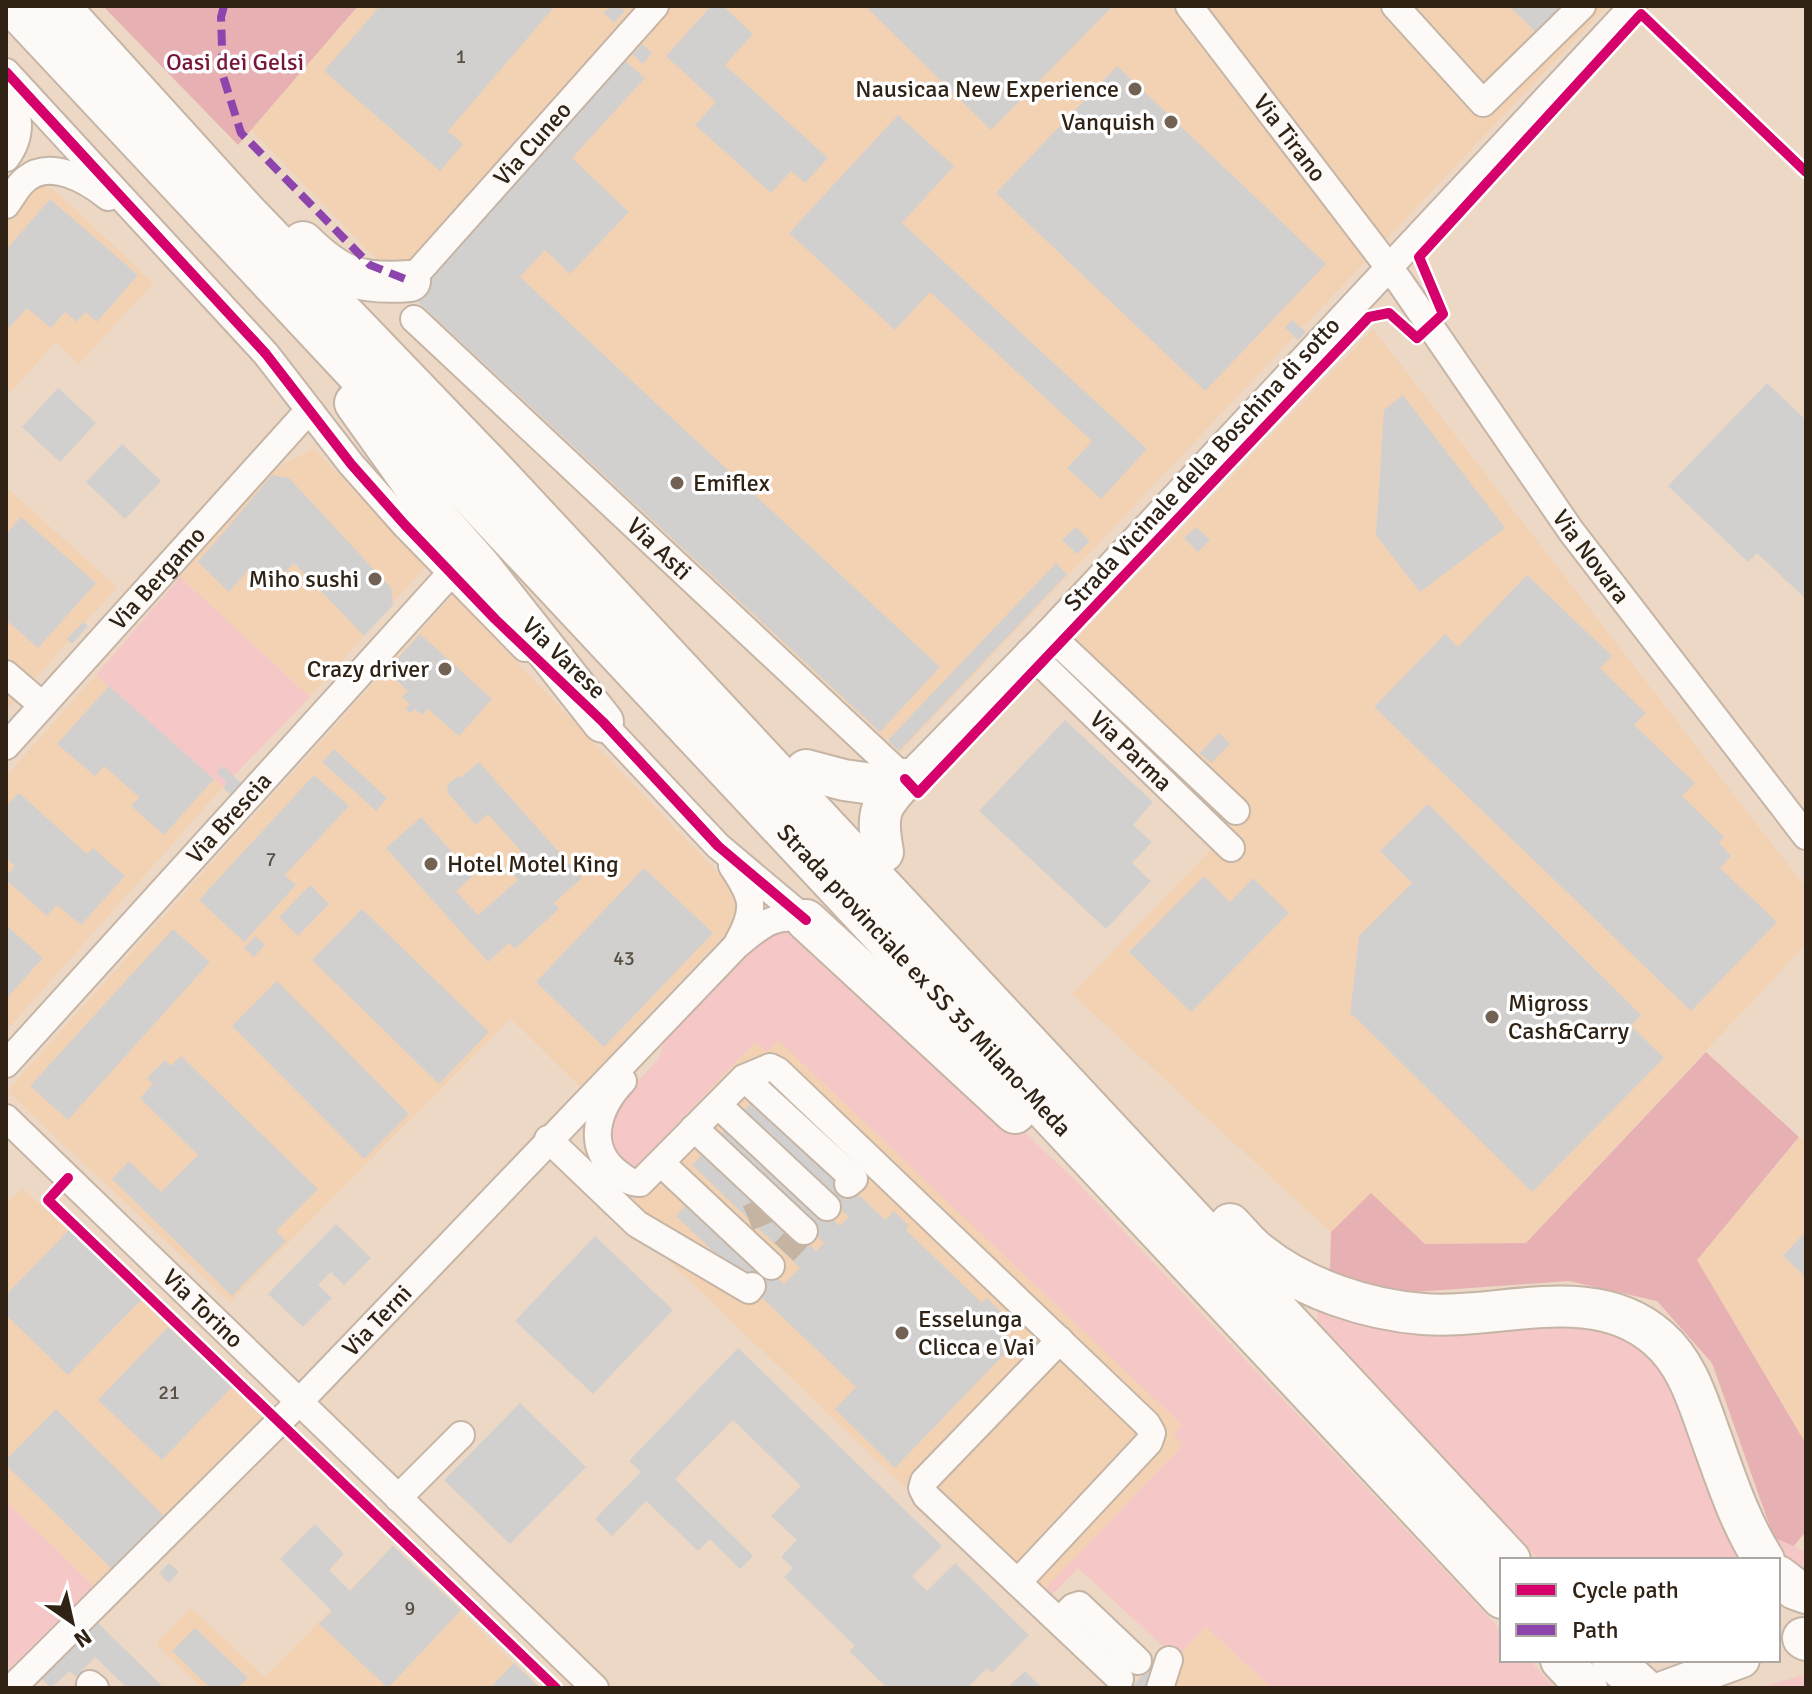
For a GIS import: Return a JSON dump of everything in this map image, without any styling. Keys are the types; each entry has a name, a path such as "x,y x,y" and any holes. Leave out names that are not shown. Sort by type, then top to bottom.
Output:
{"highway":[{"path":"13,6 182,188 366,417 434,514 495,584 603,722"},
{"path":"60,7 244,210 358,352"},
{"path":"182,188 358,352"},
{"path":"244,210 275,215 324,263 347,276 379,284 412,300"},
{"name":"Strada provinciale ex SS 35 Milano-Meda","path":"358,352 490,466 617,606 763,758 1508,1558"},
{"name":"Strada provinciale ex SS 35 Milano-Meda","path":"358,352 1500,1596"},
{"path":"617,606 645,605 806,770 1184,1179 1260,1254 1321,1288 1368,1304 1424,1314 1595,1307 1632,1320 1659,1338 1681,1363 1737,1509 1763,1558"},
{"path":"806,770 872,784 905,779"},
{"path":"883,852 878,822 883,802 905,779"},
{"path":"806,920 1088,1181 1300,1406 1417,1508"},
{"path":"1780,1578 1806,1593"},
{"path":"1556,1662 1575,1688"},
{"path":"1563,1662 1587,1688"},
{"path":"1605,1662 1629,1688"},
{"path":"1614,1662 1643,1688"}],"main road":[{"path":"1665,1688 1736,1662"}],"street":[{"name":"Via Cuneo","path":"412,300 655,6"},
{"name":"Via Tirano","path":"1189,6 1390,269"},
{"path":"1395,6 1483,103 1582,6"},
{"path":"905,779 1048,633 1633,6"},
{"path":"6,72 192,275"},
{"path":"6,90 18,115 10,152 34,150 36,161 6,205"},
{"path":"21,179 53,169 81,179 106,195 158,252 192,275"},
{"name":"Via Novara","path":"1390,269 1571,531 1806,836"},
{"name":"Via Varese","path":"192,275 266,354 351,464 451,573 603,722 718,846 806,920"},
{"name":"Via Asti","path":"412,300 905,779"},
{"name":"Via Bergamo","path":"6,746 309,410"},
{"name":"Via Brescia","path":"6,1064 451,573"},
{"name":"Via Parma","path":"1048,633 1236,811"},
{"name":"Via Parma","path":"1029,652 1231,848"},
{"path":"6,674 42,705"},
{"path":"718,846 743,882 752,902 749,922 736,946"},
{"path":"736,946 774,919 790,916 806,920"},
{"name":"Via Terni","path":"12,1688 300,1401 736,946"},
{"path":"631,1183 603,1157 596,1136 600,1114 611,1094 646,1057 656,1028"},
{"path":"552,1135 611,1180 640,1183 744,1078 770,1067 778,1071 1060,1340 1147,1424 1152,1433 1149,1442 1018,1582"},
{"path":"744,1078 806,1229"},
{"path":"718,1105 806,1229"},
{"name":"Via Torino","path":"6,1118 595,1688"},
{"path":"694,1128 765,1211 806,1229"},
{"path":"552,1135 637,1224 749,1290 806,1229"},
{"path":"665,1158 806,1229"},
{"path":"665,1158 741,1221 765,1211"},
{"path":"1060,1340 924,1481 922,1488 926,1496 1060,1621 1079,1605 1129,1670"},
{"path":"398,1498 461,1435"},
{"path":"1160,1688 1169,1660"}],"shaded area":[{"path":"358,6 1607,6 900,753 414,298 251,130"},
{"path":"35,185 53,189 153,283 79,364 56,342 6,397 6,220"},
{"path":"1373,329 1806,888 1806,944 1526,1243 1425,1244 1371,1194 1331,1232 1072,994 1251,808 1075,640"},
{"path":"314,448 425,567 310,697 180,577 269,473"},
{"path":"6,487 117,587 6,711"},
{"path":"180,577 310,697 223,787 96,675"},
{"path":"453,595 733,889 742,916 580,1087 485,993 510,1019 230,1302 7,1091"},
{"path":"96,675 223,787 6,1031 6,776"},
{"path":"794,926 992,1101 1080,1185 1500,1629 1500,1662 1531,1662 1556,1688 1272,1688 1206,1627 1176,1658 1078,1568 1047,1600 1043,1591 1183,1445 1173,1435 1182,1425 778,1040 767,1052 755,1042 634,1169 605,1149 607,1113 657,1061 671,1025 769,933"},
{"path":"778,1040 1182,1425 1174,1435 1183,1445 1043,1592 1020,1598 619,1213 647,1182 633,1169 756,1042"},
{"path":"1800,1137 1806,1142 1806,1444 1697,1260"},
{"path":"22,1188 263,1418 96,1588 6,1501 6,1205"},
{"path":"1317,1305 1554,1317 1629,1333 1672,1374 1748,1558 1537,1558 1317,1321"},
{"path":"6,1501 96,1588 6,1680"},
{"path":"1750,1523 1806,1552 1806,1585"},
{"path":"393,1546 540,1688 202,1688 156,1644 191,1608 265,1677"},
{"path":"1206,1627 1272,1688 1131,1688 1166,1650 1176,1658"},
{"path":"1806,1674 1806,1688 1760,1688"}],"green space":[{"name":"Oasi dei Gelsi","path":"103,6 358,6 238,145"},
{"path":"1706,1052 1799,1137 1697,1260 1806,1444 1806,1531 1794,1546 1774,1538 1712,1363 1657,1301 1569,1281 1374,1292 1330,1271 1331,1232 1371,1193 1425,1244 1526,1243"}],"building":[{"path":"380,6 555,6 448,131 463,144 440,171 324,71"},
{"path":"610,6 619,6 625,11 614,23 604,13"},
{"path":"711,6 723,6 753,34 725,65 828,158 805,183 791,171 771,193 695,125 716,102 666,56"},
{"path":"865,6 1113,6 991,130"},
{"path":"1509,6 1569,6 1540,36"},
{"path":"642,44 652,53 643,64 633,54"},
{"name":"Emiflex","path":"625,61 645,78 572,158 629,212 570,274 545,250 520,277 940,667 880,732 414,298 471,229"},
{"path":"1117,66 1326,264 1205,391 996,193"},
{"path":"898,115 954,166 902,223 1147,449 1101,499 1067,468 1092,441 930,292 895,330 789,233"},
{"path":"50,199 138,275 97,322 85,312 77,322 65,312 51,328 27,308 6,331 6,250"},
{"path":"1292,320 1306,332 1298,340 1285,328"},
{"path":"1767,383 1806,420 1806,599 1757,553 1748,562 1668,486"},
{"path":"58,388 96,423 60,462 22,427"},
{"path":"1403,395 1505,528 1420,592 1376,535 1384,410"},
{"path":"122,444 161,481 125,519 86,482"},
{"path":"272,475 289,478 392,589 393,605 364,636 294,563 279,578 269,570 259,580 249,569 229,592 198,562"},
{"path":"21,517 96,583 38,648 6,620 6,534"},
{"path":"1076,527 1090,541 1077,554 1062,540"},
{"path":"1196,527 1210,540 1198,552 1184,538"},
{"path":"1056,563 1067,574 899,751 888,740"},
{"path":"1527,575 1612,656 1600,668 1646,713 1634,725 1695,783 1682,796 1724,837 1719,843 1731,856 1720,868 1777,922 1691,1011 1374,707 1445,634 1458,647"},
{"path":"83,622 88,626 72,644 67,639"},
{"path":"420,634 492,699 459,736 428,709 422,715 415,709 410,713 405,709 410,704 402,697 408,691 386,671"},
{"path":"109,686 214,779 164,835 131,806 139,797 104,766 95,776 57,744"},
{"path":"1065,720 1153,802 1133,825 1152,842 1132,863 1151,881 1106,929 979,811"},
{"path":"1219,733 1230,744 1211,763 1200,753"},
{"path":"334,749 387,798 376,811 322,762"},
{"name":"Hotel Motel King","path":"479,762 582,878 554,903 559,909 515,949 509,943 488,962 386,848 421,817 473,876 456,891 478,915 518,880 510,871 526,857 488,814 476,825 446,791 449,788 447,785"},
{"path":"223,766 241,783 230,794 224,789 226,781 216,773"},
{"path":"314,775 349,806 285,875 296,885 244,942 199,900"},
{"path":"19,793 87,854 93,848 125,876 81,925 57,905 47,916 6,880 15,866 6,858 6,806"},
{"path":"1428,804 1641,1015 1631,1026 1664,1058 1532,1192 1352,1014 1350,1016 1359,936 1412,883 1380,851"},
{"path":"644,868 713,933 604,1047 536,982"},
{"path":"1204,876 1230,902 1253,878 1289,913 1191,1012 1129,952"},
{"path":"310,885 329,904 298,936 279,917"},
{"path":"362,909 489,1032 439,1084 312,960"},
{"path":"6,925 43,958 6,999"},
{"path":"173,929 210,962 68,1120 30,1086"},
{"path":"255,936 265,945 254,957 244,948"},
{"path":"277,981 409,1114 364,1159 232,1026"},
{"path":"181,1056 318,1189 276,1231 286,1241 232,1296 112,1179 129,1161 161,1192 198,1155 140,1098 153,1084 147,1078 165,1060 171,1066"},
{"name":"Esselunga Clicca e Vai","path":"757,1097 885,1220 894,1211 909,1226 906,1230 982,1303 987,1298 1002,1313 994,1322 1015,1343 895,1468 835,1409 856,1387 676,1216 692,1198 784,1284 800,1268 692,1165 708,1148 816,1251 824,1243 716,1139 732,1122 840,1226 849,1217 741,1114"},
{"path":"336,1224 371,1258 344,1285 331,1272 318,1285 332,1298 303,1327 268,1294"},
{"path":"69,1230 141,1300 68,1375 6,1315 6,1295"},
{"path":"1806,1231 1806,1277 1783,1256"},
{"path":"595,1236 673,1310 593,1394 515,1321"},
{"path":"168,1327 232,1387 162,1460 98,1400"},
{"path":"738,1348 942,1546 912,1576 927,1591 955,1563 1029,1635 992,1673 987,1668 967,1688 887,1688 849,1651 855,1646 784,1577 793,1568 781,1557 797,1540 771,1516 801,1486 733,1420 675,1479 753,1556 740,1569 710,1539 698,1551 646,1501 612,1536 595,1519 641,1472 629,1461"},
{"path":"520,1403 586,1467 510,1544 444,1480"},
{"path":"56,1409 166,1518 114,1571 6,1465 6,1460"},
{"path":"315,1524 344,1554 329,1570 350,1591 393,1546 461,1610 388,1688 319,1624 332,1611 280,1559"},
{"path":"169,1563 179,1572 169,1583 159,1573"},
{"path":"96,1621 164,1688 127,1688 95,1657 76,1677 70,1671 51,1688 41,1678"},
{"path":"195,1628 248,1678 238,1688 210,1688 172,1651"},
{"path":"514,1663 540,1688 490,1688"},
{"path":"1150,1667 1160,1677 1154,1688 1131,1688"},
{"path":"1025,1671 1042,1688 1007,1688"}],"tunnel":[{"path":"748,1218 772,1208"},
{"path":"784,1252 800,1235"}],"marked path":[{"path":"224,6 221,17 223,76 241,133 370,265 410,281"}],"cycle path":[{"name":"Strada Vicinale della Boschina di sotto","path":"905,779 918,793 1369,317 1389,313 1417,338 1443,314 1419,257 1641,14 1806,172"},
{"path":"6,72 266,354 351,464 405,525 495,619 603,722 718,846 806,920"},
{"path":"68,1178 48,1200 556,1688"}],"place":[{"name":"Nausicaa New Experience","path":"1135,89"},
{"name":"Vanquish","path":"1171,122"},
{"name":"Emiflex","path":"677,483"},
{"name":"Miho sushi","path":"375,579"},
{"name":"Crazy driver","path":"445,669"},
{"name":"Hotel Motel King","path":"431,864"},
{"name":"Migross Cash&Carry","path":"1492,1017"},
{"name":"Esselunga Clicca e Vai","path":"902,1333"}]}
